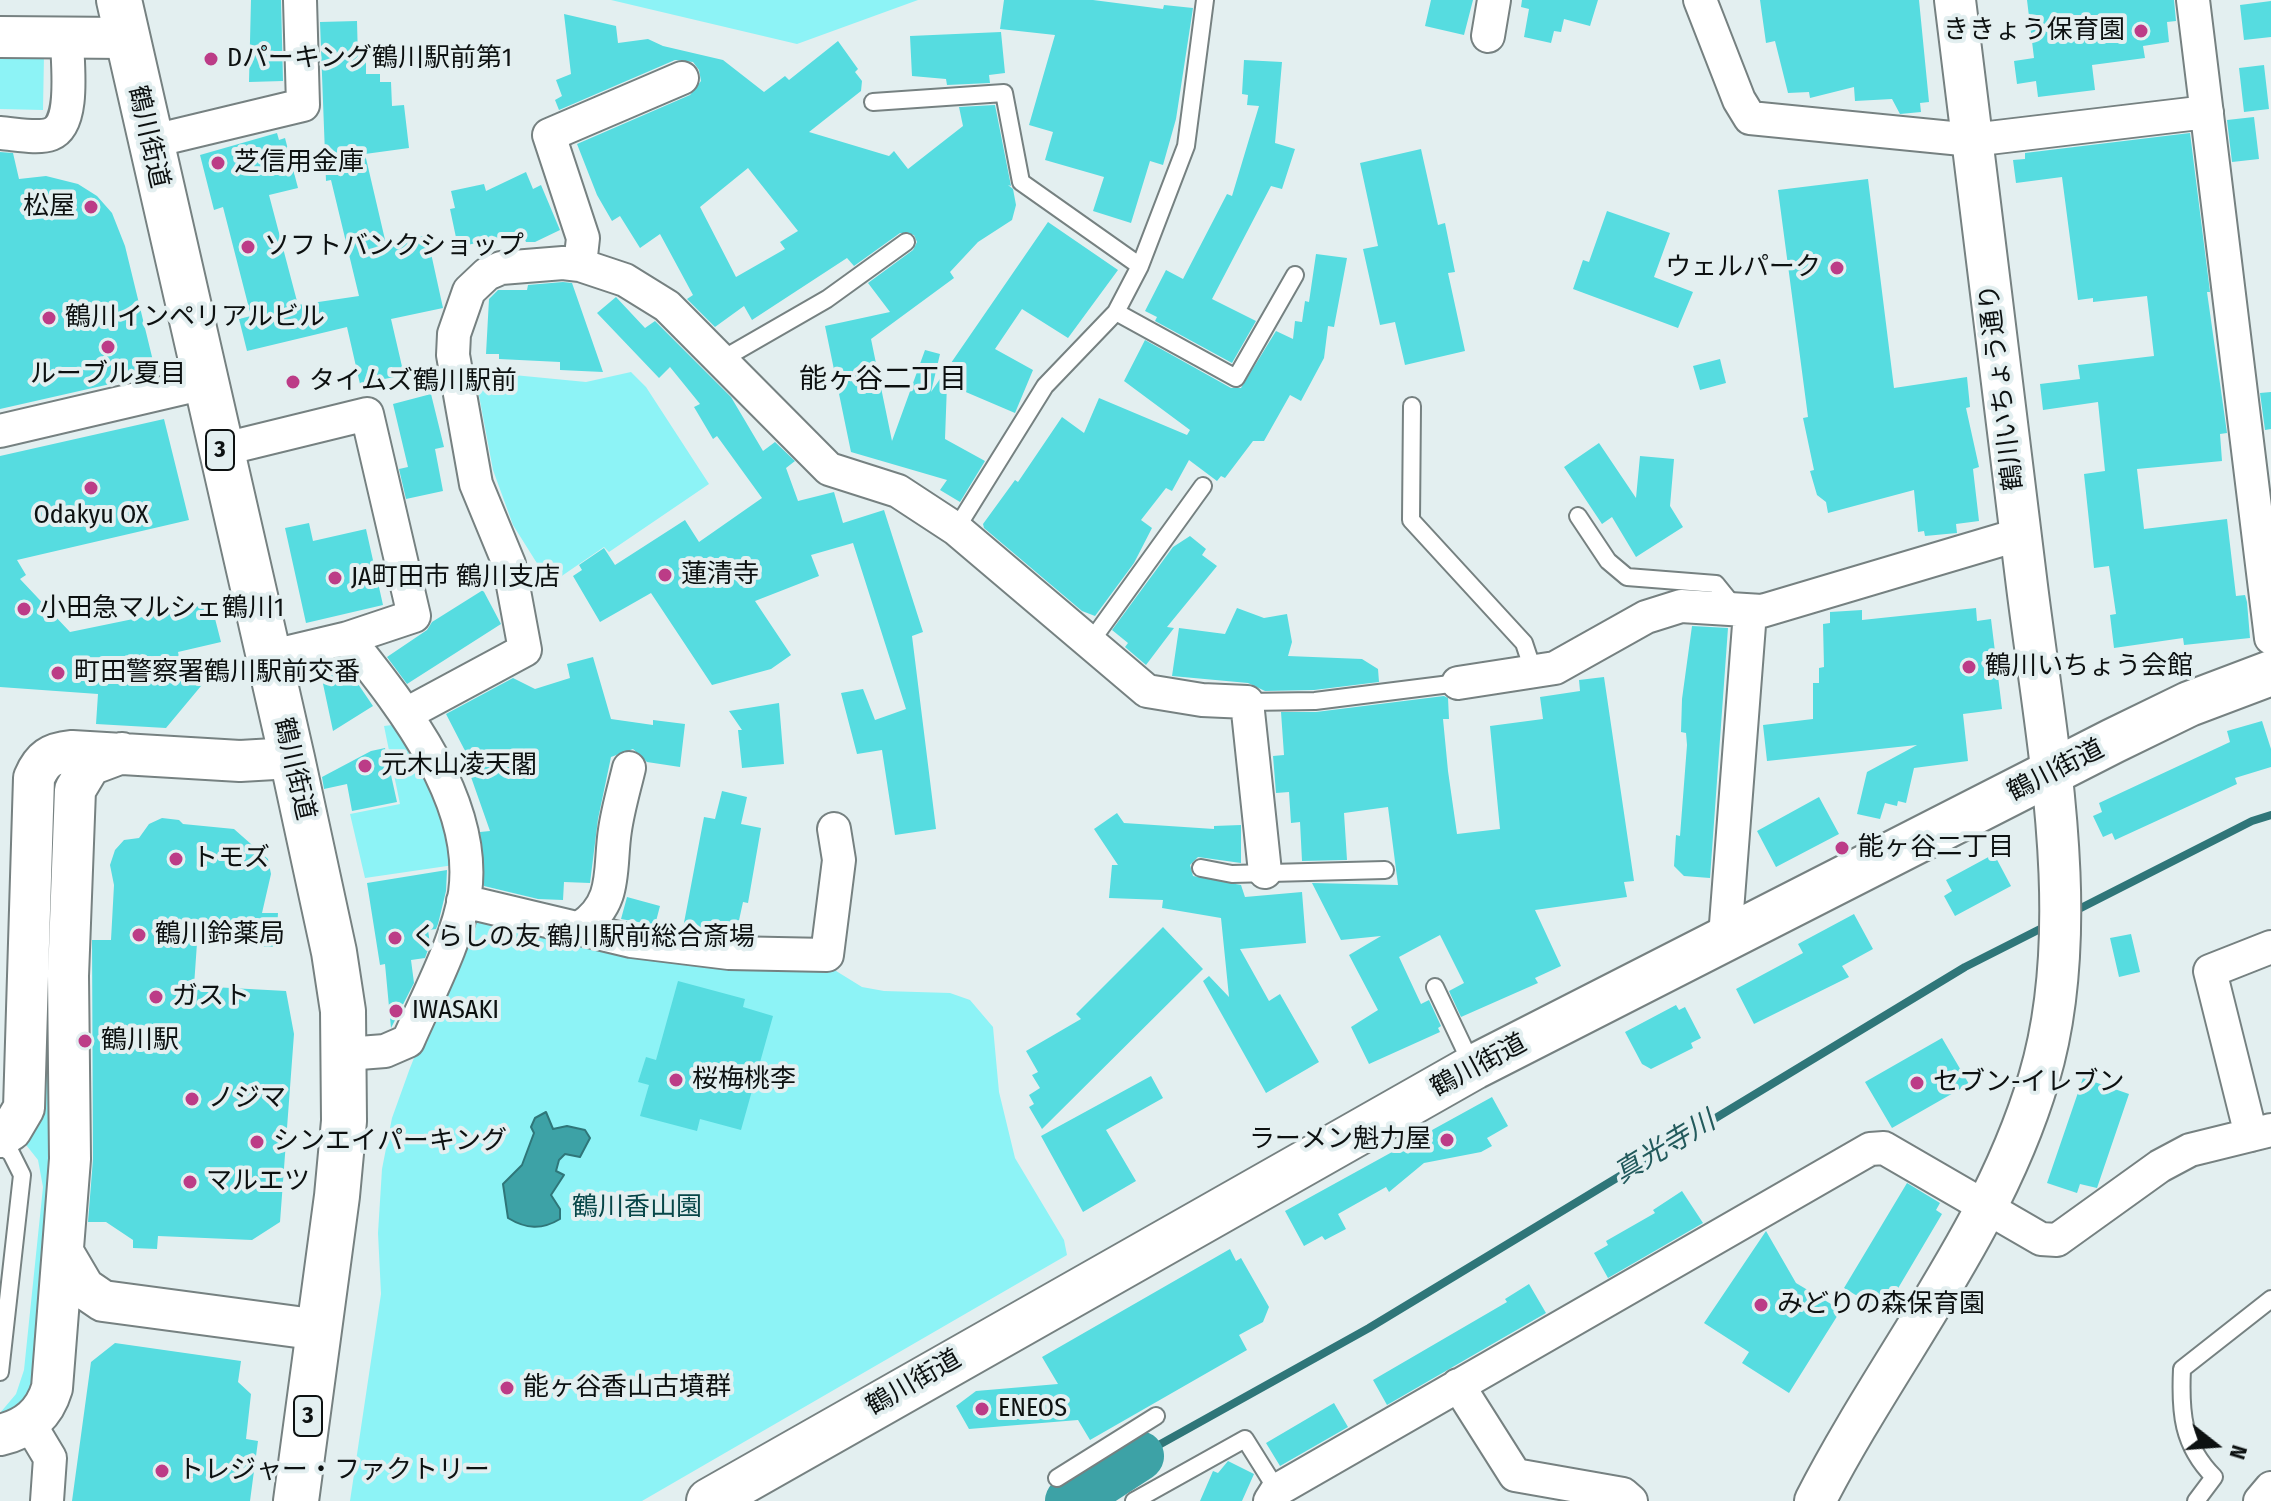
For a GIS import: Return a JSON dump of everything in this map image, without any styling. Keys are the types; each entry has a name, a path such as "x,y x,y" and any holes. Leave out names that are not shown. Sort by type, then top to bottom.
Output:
{"main road":[{"name":"鶴川街道","path":"123,19 334,952 346,1054 337,1196 296,1501"},
{"name":"鶴川街道","path":"709,1501 1474,1067 2189,704 2271,673"}],"street":[{"path":"149,142 303,105 300,0"},
{"path":"1488,36 1494,0"},
{"path":"1700,0 1739,100 1750,118 1972,140 2207,112"},
{"name":"鶴川いちょう通り","path":"1815,1501 1985,1208 2005,1168 2038,1083 2050,1037 2061,949 2061,896 2050,775 1955,0"},
{"path":"2193,0 2207,112 2260,439 2271,638"},
{"path":"0,37 67,38 123,19"},
{"path":"0,133 48,135 60,128 67,114 67,38"},
{"path":"580,265 583,238 549,135 682,78"},
{"path":"408,713 525,650 509,564 476,484 453,355 459,314 469,291 487,274 501,268 580,265 625,280 667,306 829,469 898,491 956,529 1147,691 1202,700 1247,702 1265,872"},
{"path":"0,431 205,383"},
{"path":"220,450 367,414 414,616 348,638 268,657"},
{"path":"1458,683 1555,668 1646,617 1681,606 1744,611 2021,534"},
{"path":"1725,937 1744,611"},
{"path":"346,1054 385,1051 408,1041 463,901 462,847 456,817 442,779 408,713 348,638"},
{"path":"0,1137 11,1130 24,1108 34,778 40,763 54,753 122,753 240,761 292,758"},
{"path":"47,1501 50,1458 15,1429 50,1397 57,1338 70,1159 68,989 75,790 90,765 122,753"},
{"path":"581,927 602,908 611,888 614,831 629,768"},
{"path":"463,901 631,941 729,953 827,955 839,860 834,829"},
{"path":"1274,1496 1458,1385 1870,1149 1884,1148 2041,1239 2057,1240 2160,1166 2190,1150 2261,1132 2210,971 2271,947"},
{"path":"64,1254 84,1288 103,1301 320,1330"},
{"path":"57,1338 68,1322 103,1301"},
{"path":"1458,1385 1515,1475 1623,1494 1631,1501"},
{"path":"2260,1501 2271,1488"}],"lane":[{"path":"956,529 1045,386 1116,312 1140,266 1186,146 1205,0"},
{"path":"873,102 1004,93 1021,182 1140,266"},
{"path":"721,360 827,299 906,242"},
{"path":"1116,312 1236,378 1295,275"},
{"path":"1412,406 1411,520 1524,643 1533,670"},
{"path":"1089,644 1203,486"},
{"path":"1578,516 1608,561 1627,577 1716,584 1744,611"},
{"path":"1247,702 1331,700 1458,683"},
{"path":"1201,868 1232,874 1385,870"},
{"path":"1435,987 1474,1067"},
{"path":"0,1145 11,1153 22,1175 0,1372"},
{"path":"2196,1501 2214,1477 2201,1464 2180,1417 2182,1369 2271,1299"},
{"path":"1057,1478 1156,1416"},
{"path":"1134,1501 1245,1439 1274,1496"}],"green space":[{"path":"611,0 918,0 797,44"},
{"path":"0,54 44,55 43,110 0,109"},
{"path":"631,372 646,387 709,484 609,552 604,547 550,584 513,525 493,470 477,385 493,373 586,382"},
{"path":"395,715 446,818 454,865 365,878 350,814 400,804 384,726 392,725"},
{"name":"鶴川香山園","path":"473,911 828,966 862,987 884,991 950,993 970,1000 993,1027 999,1092 1015,1158 1064,1240 1067,1255 642,1501 350,1501 381,1294 378,1233 382,1169 392,1118"},
{"path":"44,1002 49,1002 51,1160 37,1371 29,1397 0,1419 0,1413 16,1394 24,1370 43,1187 38,1160 23,1141 45,1103"}],"shaded area":[{"path":"546,1112 553,1129 567,1126 585,1130 590,1138 580,1157 565,1154 559,1160 556,1171 564,1175 551,1195 560,1209 560,1219 547,1225 528,1226 508,1218 503,1184 522,1165 534,1133 531,1127 535,1118"}],"building":[{"path":"251,0 281,0 283,81 249,82"},
{"path":"1004,0 1093,0 1163,9 1164,5 1193,8 1176,119 1163,165 1150,161 1131,223 1093,211 1104,177 1045,160 1053,132 1029,125 1055,35 1000,29"},
{"path":"1431,0 1473,0 1464,35 1425,26"},
{"path":"1522,0 1598,0 1590,26 1564,19 1561,32 1554,31 1551,43 1524,37 1529,9 1521,7"},
{"path":"1760,0 1919,0 1929,102 1920,103 1921,112 1900,114 1892,99 1855,101 1854,87 1810,98 1809,92 1788,93 1775,41 1766,43"},
{"path":"2027,0 2174,0 2176,21 2167,22 2169,42 2143,46 2145,58 2092,65 2095,90 2038,97 2036,81 2017,84 2014,61 2034,58"},
{"path":"2271,1 2271,37 2244,40 2240,5"},
{"path":"564,14 616,26 618,43 648,39 663,46 723,60 764,92 785,76 789,80 838,41 858,69 855,72 862,81 861,91 809,132 889,156 894,151 908,169 963,126 959,107 995,105 1011,186 1008,185 1013,189 1016,205 1012,220 978,242 950,272 954,278 871,339 892,441 925,350 940,354 931,392 1048,222 1118,270 1068,338 1022,309 995,349 1033,370 1015,413 947,384 945,439 985,461 960,502 940,490 947,480 851,452 825,326 890,312 868,283 913,250 917,242 914,235 900,233 854,266 847,258 752,320 744,306 715,327 687,299 693,295 660,234 640,248 620,216 612,221 597,195 577,144 690,95 701,81 699,70 693,62 675,60 559,110 555,100 562,96 556,80 571,74","holes":["748,168 798,231 780,242 785,249 736,277 700,207"]},
{"path":"357,21 358,60 366,60 366,74 380,74 380,82 391,82 392,106 404,105 409,148 365,154 386,244 427,235 443,308 391,319 404,375 360,384 347,327 247,351 239,319 251,316 223,207 214,210 200,155 277,133 279,140 285,138 298,188 269,195 298,305 359,296 331,180 326,181 320,22"},
{"path":"1001,32 1005,73 989,75 990,83 947,85 946,79 912,76 910,36"},
{"path":"1244,60 1282,62 1275,143 1295,149 1282,189 1271,186 1212,299 1256,321 1232,363 1155,321 1157,317 1145,311 1166,270 1183,279 1227,194 1232,196 1259,106 1247,105 1248,95 1242,94"},
{"path":"2264,65 2269,109 2244,112 2239,68"},
{"path":"2254,117 2259,159 2232,162 2227,120"},
{"path":"2190,133 2210,292 2207,292 2227,433 2220,434 2222,461 2137,469 2144,529 2227,519 2236,596 2245,595 2250,638 2184,645 2183,638 2114,648 2110,615 2116,614 2109,566 2094,568 2084,474 2105,471 2098,402 2043,410 2040,384 2080,379 2078,365 2154,356 2147,296 2093,302 2093,298 2078,300 2062,177 2016,183 2013,160 2025,159 2025,153"},
{"path":"1421,149 1438,225 1445,223 1455,272 1448,273 1465,351 1405,365 1395,322 1380,325 1363,249 1378,246 1360,163"},
{"path":"0,152 13,153 19,179 46,176 78,184 97,196 112,213 125,246 154,365 150,375 0,409"},
{"path":"526,172 533,189 541,185 560,230 535,242 526,242 522,233 458,247 450,209 455,208 451,191 484,184 486,191"},
{"path":"1868,179 1894,388 1967,377 1970,407 1966,408 1979,467 1973,469 1979,521 1956,524 1957,533 1925,536 1924,531 1918,532 1914,490 1828,513 1826,502 1817,495 1810,471 1814,470 1803,418 1808,417 1778,190"},
{"path":"1607,211 1670,233 1654,277 1693,292 1678,328 1573,289 1583,260 1589,262"},
{"path":"1316,254 1347,258 1334,327 1328,326 1324,358 1301,401 1290,395 1264,441 1253,441 1225,478 1221,476 1217,481 1189,460 1172,491 1166,488 1141,520 1152,528 1134,563 1095,616 1082,611 984,528 983,524 1015,480 1018,482 1062,417 1084,433 1099,398 1187,435 1190,430 1124,381 1145,340 1231,388 1241,388 1276,331 1293,339 1295,321 1302,322 1305,301 1309,302"},
{"path":"572,283 603,372 560,370 560,362 499,359 499,354 486,354 489,299 498,290 527,290 528,285"},
{"path":"616,297 645,328 655,321 731,397 763,451 775,442 795,461 786,468 798,501 834,492 843,523 884,510 923,632 912,636 936,829 895,835 882,750 857,754 841,693 863,689 875,720 906,709 853,543 811,555 819,576 755,601 791,655 771,669 712,685 651,593 600,622 573,576 582,570 579,565 604,548 615,565 685,520 699,542 762,498 717,436 713,439 694,407 700,404 670,367 659,378 597,313"},
{"path":"1720,359 1726,383 1700,390 1693,366"},
{"path":"2271,392 2271,429 2265,430 2260,393"},
{"path":"431,394 444,447 435,449 443,491 406,499 399,469 408,467 393,404"},
{"path":"164,419 189,520 17,560 26,575 20,579 70,632 211,603 221,642 178,652 183,677 211,674 166,728 96,724 98,694 0,687 0,456"},
{"path":"1599,443 1636,498 1640,456 1674,459 1670,506 1683,527 1636,557 1612,517 1602,524 1564,467"},
{"path":"309,523 313,541 366,529 383,605 306,623 285,528"},
{"path":"1190,536 1206,549 1202,555 1217,566 1167,627 1174,628 1146,665 1125,647 1128,643 1112,630 1173,547"},
{"path":"483,590 501,624 407,684 387,657 427,630 432,622"},
{"path":"1237,608 1264,618 1287,614 1292,642 1288,656 1362,659 1378,669 1379,682 1314,690 1265,691 1248,683 1172,676 1179,628 1225,634"},
{"path":"1976,608 1977,621 1991,619 2002,709 1963,714 1968,761 1914,768 1906,803 1898,801 1897,806 1885,803 1880,819 1857,814 1867,772 1917,745 1767,761 1763,725 1813,719 1813,683 1819,683 1819,668 1824,667 1823,624 1830,623 1830,612 1862,610 1862,620"},
{"path":"1692,626 1728,628 1710,878 1684,876 1674,866 1676,835 1680,836 1687,745 1686,733 1681,732 1682,699"},
{"path":"593,657 611,719 653,725 653,720 685,724 680,767 647,762 633,749 611,757 598,819 590,883 564,882 563,900 538,899 484,886 480,832 490,831 471,777 477,774 446,714 513,678 535,689 570,678 567,664"},
{"path":"341,659 373,706 333,731 319,665"},
{"path":"1604,677 1634,881 1624,882 1627,897 1535,910 1561,966 1535,978 1538,983 1461,1017 1449,991 1464,983 1440,935 1399,957 1421,1004 1429,1000 1441,1026 1438,1028 1440,1032 1369,1064 1351,1027 1378,1010 1349,955 1381,936 1341,940 1312,883 1398,885 1388,807 1344,813 1347,860 1302,861 1300,822 1291,823 1289,792 1276,793 1273,756 1284,755 1281,712 1316,712 1444,696 1448,698 1449,719 1443,719 1457,834 1500,829 1490,726 1543,719 1540,697 1580,691 1579,680"},
{"path":"779,703 784,764 742,768 738,730 742,730 729,711"},
{"path":"2262,721 2271,749 2271,767 2235,778 2237,784 2115,840 2112,833 2103,837 2093,816 2102,812 2099,803 2230,742 2227,731"},
{"path":"385,748 397,802 352,811 347,784 324,789 322,777 371,751"},
{"path":"722,791 747,797 741,824 761,828 748,903 743,902 736,934 683,928 704,817 715,819"},
{"path":"1819,797 1839,834 1776,867 1757,831"},
{"path":"1117,813 1124,823 1214,829 1214,826 1241,825 1241,863 1198,857 1190,865 1193,876 1241,885 1245,897 1302,892 1306,943 1240,949 1269,1001 1280,994 1319,1062 1266,1093 1203,981 1209,976 1229,997 1221,918 1162,908 1163,900 1109,898 1112,865 1118,865 1094,829"},
{"path":"162,818 179,820 183,824 234,829 268,859 271,874 262,913 278,913 276,947 197,943 194,986 286,991 294,1034 280,1222 252,1240 158,1236 157,1249 133,1248 133,1240 106,1222 88,1222 93,1159 92,940 111,940 114,885 110,865 115,850 124,840 139,838 149,824"},
{"path":"1994,854 2011,886 1955,916 1944,896 1952,891 1946,880"},
{"path":"447,870 446,891 438,924 436,929 428,930 430,944 425,958 411,960 414,983 391,1028 385,964 380,965 367,883"},
{"path":"627,897 660,906 655,925 621,919"},
{"path":"1854,914 1873,949 1842,966 1849,977 1754,1024 1736,989 1803,953 1798,944"},
{"path":"1163,927 1203,969 1042,1129 1029,1107 1034,1104 1029,1095 1040,1088 1032,1075 1038,1072 1026,1051 1081,1019 1076,1014"},
{"path":"2131,934 2140,972 2119,977 2110,938"},
{"path":"678,981 745,999 743,1007 773,1016 741,1130 700,1119 697,1131 640,1116 649,1085 638,1082 646,1057 656,1060"},
{"path":"1676,1005 1679,1010 1685,1007 1701,1038 1691,1043 1693,1048 1651,1069 1642,1064 1625,1032"},
{"name":"セブン-イレブン","path":"1942,1038 1969,1084 1892,1128 1865,1082"},
{"path":"1151,1076 1163,1098 1106,1130 1136,1181 1083,1212 1041,1136"},
{"path":"2083,1078 2129,1094 2097,1188 2080,1184 2077,1193 2047,1183"},
{"path":"1492,1097 1508,1126 1487,1138 1492,1146 1481,1152 1424,1163 1389,1192 1386,1187 1338,1214 1346,1229 1325,1240 1322,1236 1304,1246 1285,1211"},
{"path":"1907,1183 1940,1203 1936,1210 1942,1214 1884,1312 1844,1288"},
{"path":"1682,1191 1703,1223 1608,1278 1594,1253 1608,1245 1606,1241 1655,1213 1653,1210"},
{"path":"1766,1231 1796,1283 1841,1310 1789,1393 1742,1363 1749,1352 1704,1323"},
{"path":"1230,1249 1236,1261 1241,1258 1269,1307 1263,1322 1239,1335 1247,1350 1090,1440 1078,1420 969,1429 956,1406 976,1391 1058,1384 1042,1357"},
{"path":"1529,1284 1546,1313 1387,1405 1373,1380 1507,1302 1505,1299"},
{"path":"115,1343 241,1361 238,1382 251,1394 246,1439 258,1441 250,1501 72,1501 91,1362"},
{"path":"1334,1403 1348,1427 1280,1466 1266,1443"},
{"path":"1228,1461 1254,1474 1242,1501 1200,1501 1213,1471 1218,1473"}],"waterway":[{"name":"真光寺川","path":"2071,913 2252,821 2271,815"},
{"name":"真光寺川","path":"1139,1456 1369,1328 1965,967 2048,925"},
{"name":"真光寺川","path":"1070,1501 1139,1456"}],"place":[{"name":"ききょう保育園","path":"2141,31"},
{"name":"Dパーキング鶴川駅前第1","path":"211,59"},
{"name":"芝信用金庫","path":"218,163"},
{"name":"松屋","path":"91,207"},
{"name":"ソフトバンクショップ","path":"248,247"},
{"name":"ウェルパーク","path":"1837,268"},
{"name":"鶴川インペリアルビル","path":"49,318"},
{"name":"ルーブル夏目","path":"108,347"},
{"name":"タイムズ鶴川駅前","path":"293,382"},
{"name":"Odakyu OX","path":"91,488"},
{"name":"蓮清寺","path":"665,575"},
{"name":"JA町田市 鶴川支店","path":"335,578"},
{"name":"小田急マルシェ鶴川1","path":"24,609"},
{"name":"鶴川いちょう会館","path":"1969,667"},
{"name":"町田警察署鶴川駅前交番","path":"58,673"},
{"name":"元木山凌天閣","path":"365,766"},
{"name":"能ヶ谷二丁目","path":"1842,848"},
{"name":"トモズ","path":"176,859"},
{"name":"鶴川鈴薬局","path":"139,935"},
{"name":"くらしの友 鶴川駅前総合斎場","path":"395,938"},
{"name":"ガスト","path":"156,997"},
{"name":"IWASAKI","path":"396,1011"},
{"name":"鶴川駅","path":"85,1041"},
{"name":"桜梅桃李","path":"676,1080"},
{"name":"セブン-イレブン","path":"1917,1083"},
{"name":"ノジマ","path":"192,1099"},
{"name":"ラーメン魁力屋","path":"1447,1140"},
{"name":"シンエイパーキング","path":"257,1142"},
{"name":"マルエツ","path":"190,1182"},
{"name":"みどりの森保育園","path":"1761,1305"},
{"name":"能ヶ谷香山古墳群","path":"507,1388"},
{"name":"ENEOS","path":"982,1409"},
{"name":"トレジャー・ファクトリー","path":"162,1471"}],"district":[{"name":"能ヶ谷二丁目","path":"883,380"}]}
